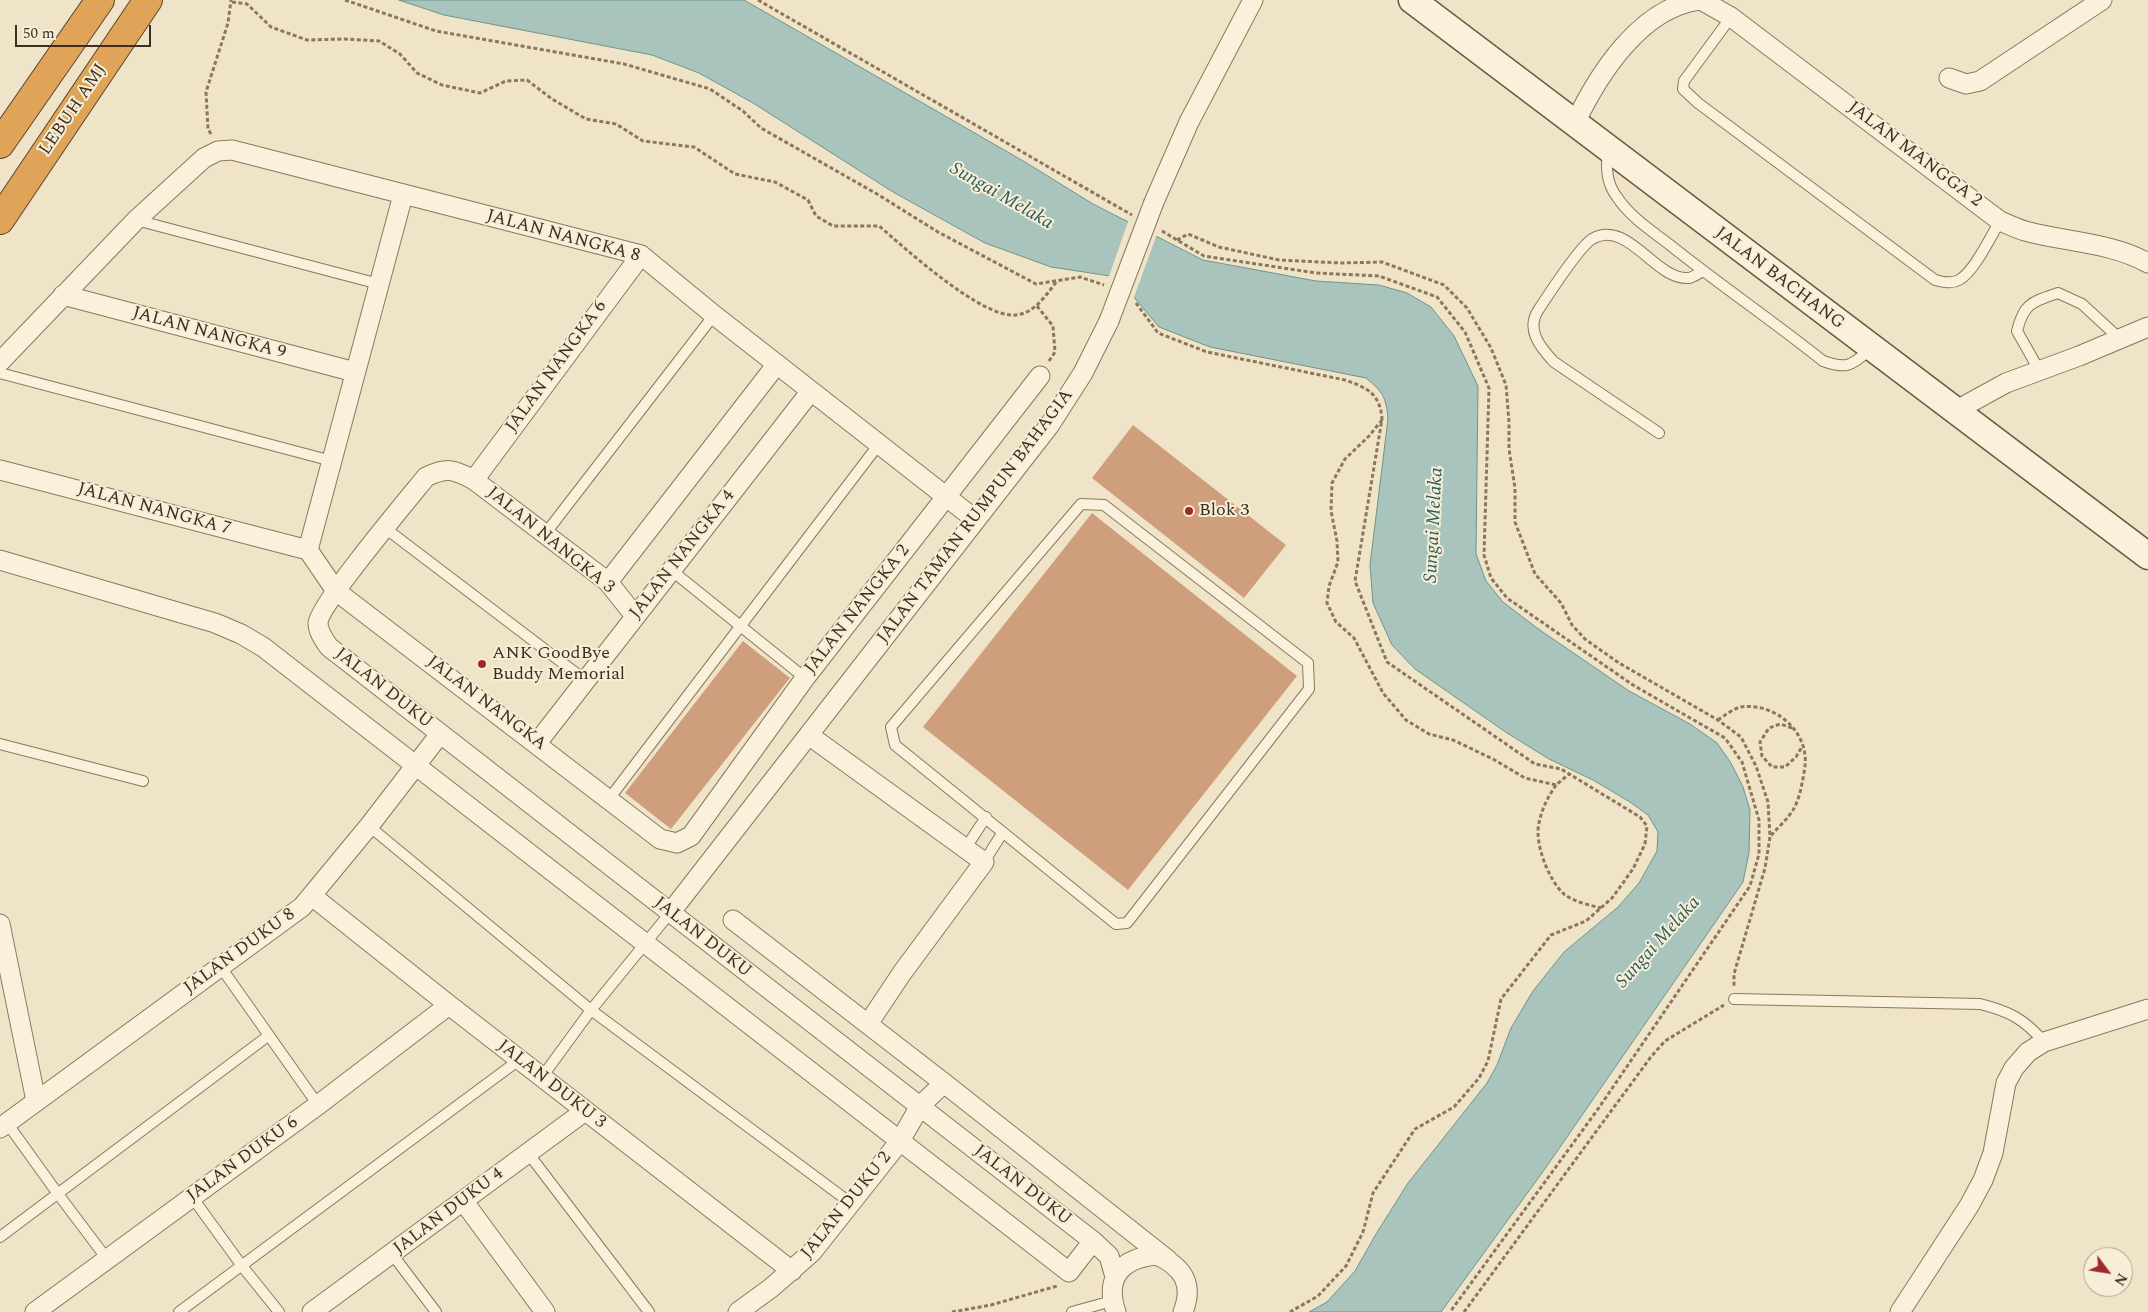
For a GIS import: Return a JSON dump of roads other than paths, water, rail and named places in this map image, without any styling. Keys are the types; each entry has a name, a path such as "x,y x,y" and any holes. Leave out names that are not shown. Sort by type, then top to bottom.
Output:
{"highway":[{"path":"0,144 100,0"},
{"name":"LEBUH AMJ","path":"0,220 148,0"}],"street":[{"name":"JALAN TAMAN RUMPUN BAHAGIA","path":"670,913 810,736 1049,426 1083,373 1109,321 1154,202 1189,122 1253,0"},
{"name":"JALAN BACHANG","path":"1412,0 2148,556"},
{"path":"1575,124 1589,93 1619,52 1637,34 1669,8 1684,2 1700,0"},
{"name":"JALAN MANGGA 2","path":"1700,0 1731,17 2000,221 2026,232 2105,248 2135,256 2148,263"},
{"path":"1949,78 1966,84 1980,81 2102,0"},
{"name":"JALAN NANGKA 8","path":"136,220 204,158 218,151 232,150 641,255 714,315 976,520"},
{"path":"308,550 403,195"},
{"path":"0,362 136,220"},
{"name":"JALAN NANGKA 6","path":"467,476 641,255"},
{"name":"JALAN NANGKA 9","path":"63,295 355,372"},
{"path":"1955,412 2006,383 2120,339 2148,326"},
{"path":"608,582 777,364"},
{"name":"JALAN NANGKA 2","path":"677,843 691,836 805,678 1040,376"},
{"name":"JALAN NANGKA 4","path":"537,743 811,391"},
{"name":"JALAN NANGKA 7","path":"0,470 308,550"},
{"path":"336,591 426,477 441,470 467,476"},
{"name":"JALAN NANGKA 3","path":"467,476 608,582 635,616"},
{"name":"JALAN NANGKA","path":"308,550 336,591 660,839 677,843"},
{"path":"0,560 215,623 241,634 263,647 1069,1272 1093,1241"},
{"name":"JALAN DUKU","path":"336,591 318,621 319,632 329,647 1093,1241 1109,1256 1115,1277"},
{"name":"JALAN DUKU 8","path":"4,1126 36,1100 302,907 369,826 440,734"},
{"path":"810,736 984,862 902,973 868,1024"},
{"name":"JALAN DUKU 3","path":"312,896 585,1112 792,1270"},
{"path":"733,920 1178,1267 1188,1289 1187,1302 1183,1312"},
{"path":"0,924 36,1100"},
{"name":"JALAN DUKU 6","path":"35,1312 449,1005"},
{"path":"1900,1312 1969,1206 1983,1180 1993,1153 2006,1083 2014,1068 2028,1052 2044,1042 2148,1009"},
{"name":"JALAN DUKU 2","path":"738,1312 812,1252 852,1204 900,1141 920,1106 944,1083"},
{"name":"JALAN DUKU 4","path":"312,1312 335,1305 392,1254 585,1112"},
{"path":"464,1202 545,1312"},
{"path":"1114,1306 1112,1289 1115,1277 1122,1267 1132,1260 1156,1255 1168,1260"}],"lane":[{"path":"1731,17 1684,80 1682,89 1698,103 1935,280 1948,283 1959,280 1969,271 2000,221"},
{"path":"1608,148 1606,165 1608,182 1628,212 1703,272 1823,361 1838,366 1853,363 1872,349"},
{"path":"136,220 379,284"},
{"path":"1659,433 1554,362 1541,348 1533,332 1535,314 1563,274 1591,240 1605,234 1618,237 1674,275 1690,278 1703,272"},
{"path":"2039,370 2017,331 2022,314 2034,302 2058,293 2082,304 2120,339"},
{"path":"545,534 714,315"},
{"path":"0,374 332,461"},
{"path":"609,800 879,444"},
{"path":"1081,504 1104,505 1308,663 1310,689 1127,923 1116,924 1003,832 895,745 891,727 1081,504"},
{"path":"385,528 585,680"},
{"path":"671,570 805,678"},
{"path":"0,744 143,781"},
{"path":"965,849 986,818"},
{"path":"369,826 591,1010 852,1204"},
{"path":"984,862 1003,832"},
{"path":"542,1077 591,1010 670,913"},
{"path":"220,966 318,1104"},
{"path":"1734,999 1980,1004 2002,1009 2020,1018 2044,1042"},
{"path":"0,1237 268,1036"},
{"path":"179,1312 519,1060"},
{"path":"4,1126 107,1259"},
{"path":"528,1153 649,1312"},
{"path":"192,1197 242,1266 279,1312"},
{"path":"392,1254 436,1312"},
{"path":"1072,1312 1114,1306"}],"water":[{"name":"Sungai Melaka","path":"399,0 744,0 1025,162 1093,204 1203,260 1316,281 1379,285 1407,293 1431,307 1454,336 1478,386 1476,554 1486,581 1503,602 1537,628 1629,691 1690,724 1717,743 1731,763 1743,787 1750,810 1749,853 1743,882 1547,1166 1441,1312 1309,1312 1327,1302 1355,1271 1408,1183 1487,1083 1497,1065 1511,1028 1533,991 1564,952 1618,907 1639,883 1657,851 1658,832 1648,815 1630,802 1593,780 1549,759 1507,733 1415,669 1392,645 1373,603 1370,565 1388,419 1385,400 1380,391 1366,378 1210,347 1159,327 1117,277 1051,267 985,243 893,192 753,103 699,73 652,55 444,15"}],"place":[{"name":"Blok 3","path":"1189,511"},
{"name":"ANK GoodBye Buddy Memorial","path":"482,664"}]}
